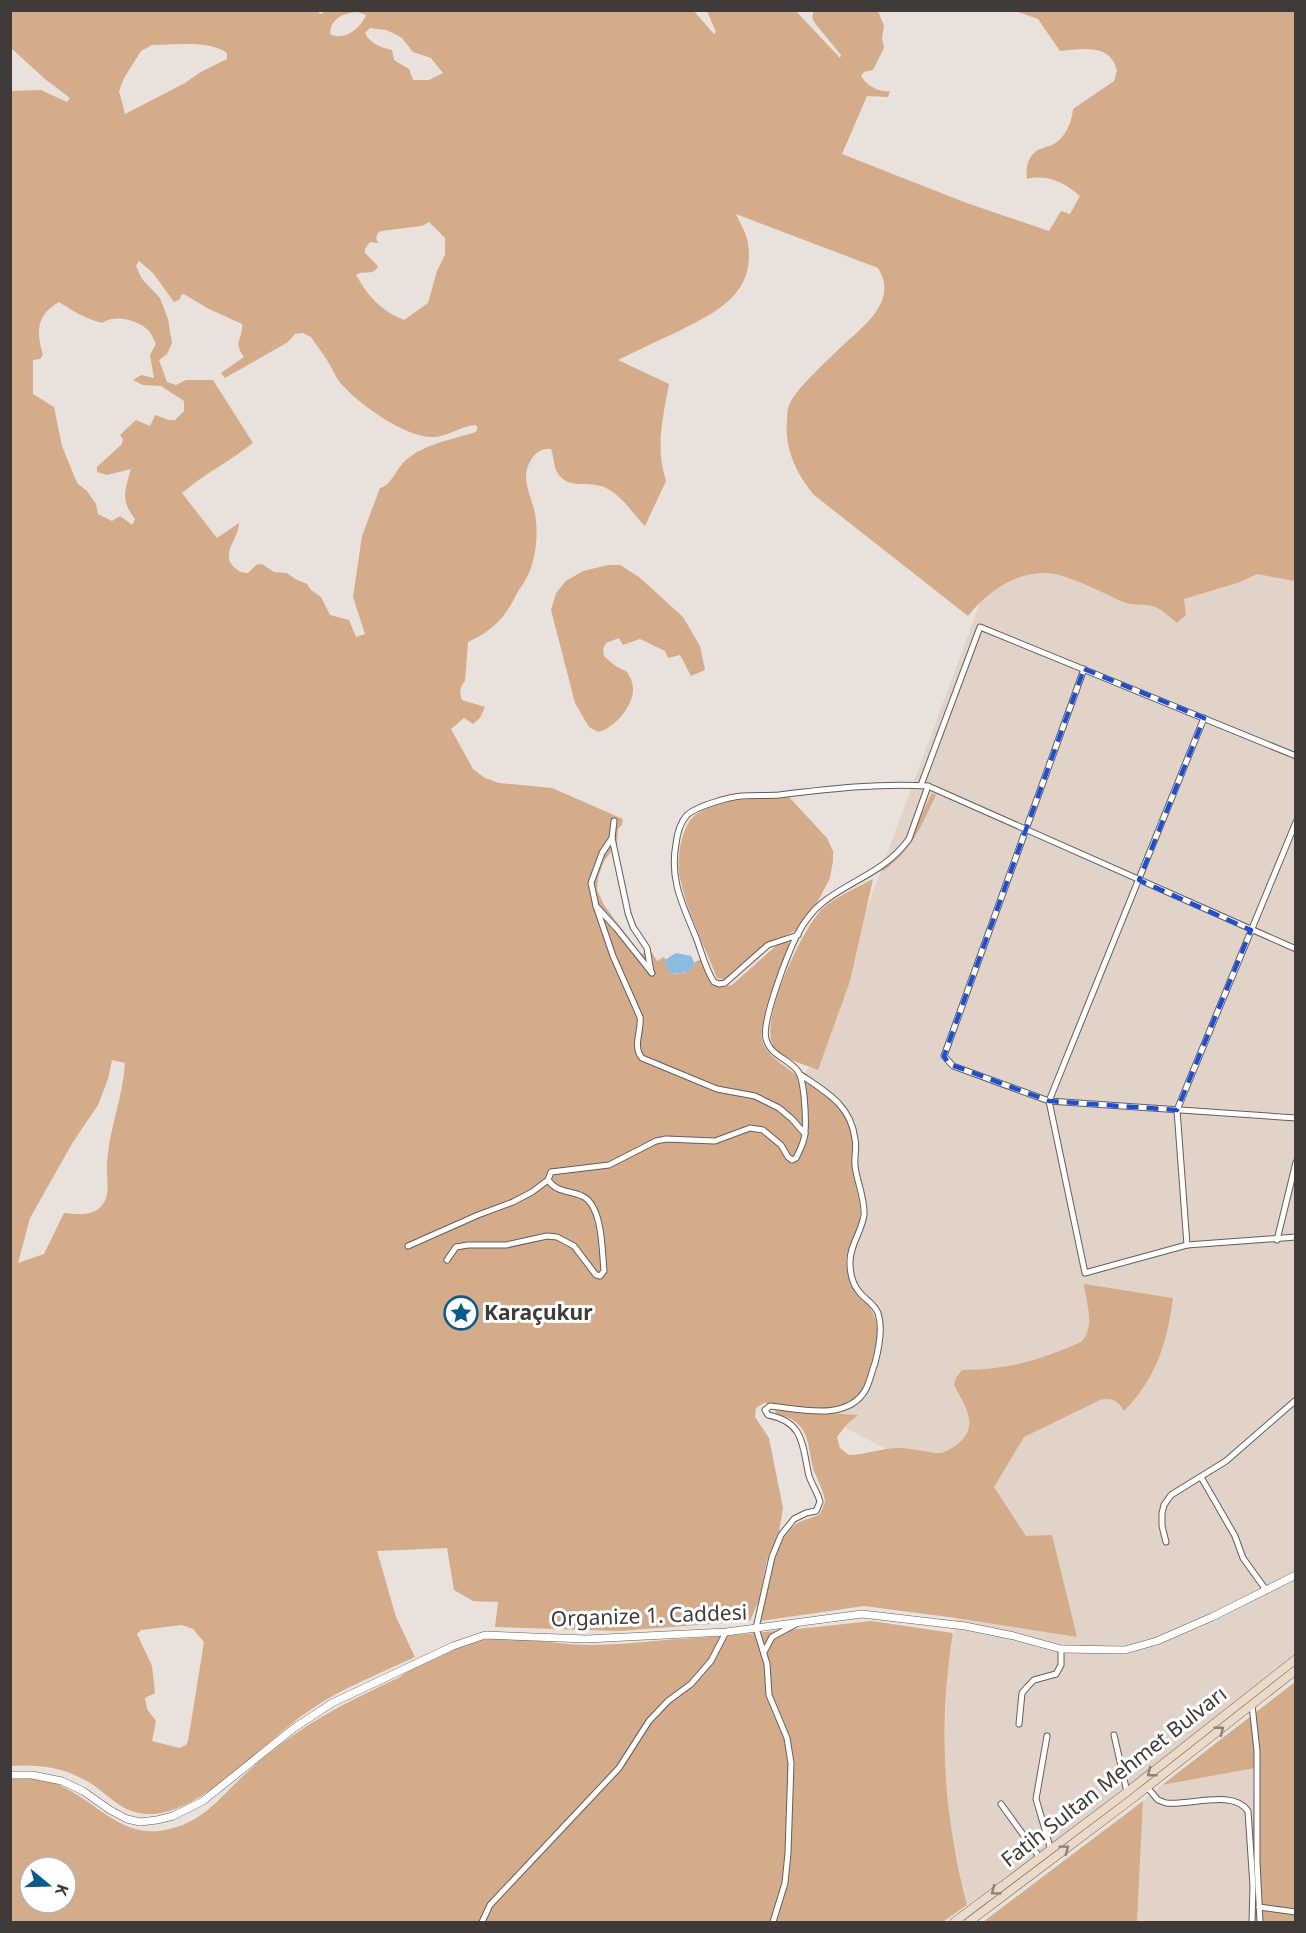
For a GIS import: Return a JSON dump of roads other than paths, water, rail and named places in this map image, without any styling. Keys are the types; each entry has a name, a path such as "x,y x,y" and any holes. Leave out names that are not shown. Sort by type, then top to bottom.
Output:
{"main road":[{"name":"Fatih Sultan Mehmet Bulvarı","path":"954,1923 1127,1792 1296,1659"},
{"name":"Fatih Sultan Mehmet Bulvarı","path":"969,1923 1296,1670"}],"street":[{"path":"921,785 980,627 1296,756"},
{"path":"1084,669 944,1056 946,1061 953,1066 1049,1101 1296,1118"},
{"path":"1204,718 1049,1101 1085,1272 1186,1245 1296,1238"},
{"path":"798,935 768,945 725,983 714,982 677,891 673,874 677,835 680,825 687,816 695,810 740,796 778,795 897,784 928,786 1296,949"},
{"path":"773,1923 785,1883 790,1763 786,1738 769,1695 766,1664 756,1628 772,1557 781,1535 786,1526 798,1517 816,1510 820,1502 810,1479 805,1449 798,1434 786,1421 766,1414 766,1408 770,1406 838,1410 847,1407 860,1397 867,1387 880,1341 878,1313 873,1304 859,1292 850,1271 850,1259 864,1217 864,1204 855,1165 855,1138 850,1118 838,1101 770,1049 765,1034 769,1008 787,956 798,935 819,905 878,870 904,846 928,786"},
{"path":"596,906 652,973 647,948 633,927 628,913 612,838 615,821"},
{"path":"1186,1245 1177,1110 1296,822"},
{"path":"612,838 602,853 591,883 596,906 613,956 640,1017 637,1047 642,1058 717,1089 755,1096 780,1108 806,1134"},
{"path":"408,1245 513,1202 532,1192 548,1180 554,1172 609,1165 656,1141 666,1139 715,1141 750,1128 763,1130 781,1145 792,1160 796,1158 806,1134 800,1074"},
{"path":"1277,1240 1296,1162"},
{"path":"447,1260 456,1247 506,1245 548,1236 557,1237 574,1246 596,1275 602,1275 604,1271 602,1236 591,1203 582,1196 557,1190 548,1180"},
{"path":"1166,1542 1161,1522 1164,1505 1171,1494 1226,1461 1296,1400"},
{"path":"1201,1477 1235,1536 1240,1553 1266,1590"},
{"name":"Organize 1. Caddesi","path":"10,1776 39,1776 62,1781 83,1791 127,1819 140,1822 157,1820 180,1813 203,1801 294,1728 332,1703 470,1639 485,1635 586,1639 726,1632 862,1614 965,1626 1061,1649 1125,1650 1156,1641 1296,1575"},
{"path":"763,1653 771,1637 797,1623"},
{"path":"482,1923 490,1905 619,1768 649,1721 668,1701 691,1684 711,1661 726,1632"},
{"path":"1019,1724 1023,1693 1034,1680 1056,1674 1061,1665 1061,1649"},
{"path":"1252,1705 1257,1751 1257,1862 1260,1923"},
{"path":"1114,1735 1127,1792"},
{"path":"1047,1736 1036,1799 1051,1850"},
{"path":"1147,1787 1152,1794 1166,1803 1231,1800 1245,1806 1248,1811 1253,1886 1252,1923"},
{"path":"1001,1804 1040,1858"},
{"path":"1259,1907 1296,1912"}],"water":[{"path":"676,953 691,956 695,964 690,970 683,973 668,971 665,960"}],"place":[{"name":"Karaçukur","path":"461,1313"}]}
